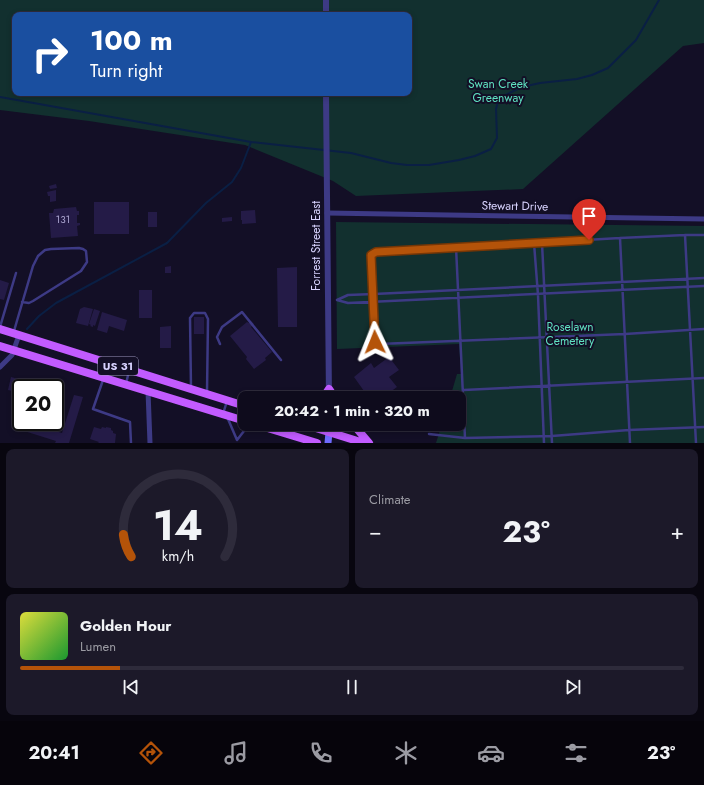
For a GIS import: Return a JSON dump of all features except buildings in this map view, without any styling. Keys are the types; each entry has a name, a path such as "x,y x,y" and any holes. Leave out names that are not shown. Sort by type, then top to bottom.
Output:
{"main road":[{"name":"US 31","path":"0,328 238,404"},
{"name":"US 31","path":"0,346 238,419"},
{"path":"276,431 302,440 317,443"},
{"path":"328,431 328,443"},
{"path":"335,431 364,443"},
{"path":"359,431 369,443"}],"street":[{"path":"326,0 326,12"},
{"name":"Forrest Street East","path":"326,96 329,389"},
{"name":"Stewart Drive","path":"327,213 704,218"},
{"path":"0,368 12,355 16,334"},
{"path":"148,391 150,443"}],"lane":[{"path":"686,235 696,443"},
{"path":"704,235 456,247 376,252 371,255 374,294 375,342 379,344 625,334 704,329"},
{"path":"620,238 630,443"},
{"path":"542,242 552,443"},
{"path":"534,243 538,294 544,443"},
{"path":"456,247 464,390 465,438"},
{"path":"16,334 22,302 33,266 41,252 51,249 79,248 86,251 87,262 80,271 33,301 29,303 22,302"},
{"path":"0,328 16,273"},
{"path":"337,300 348,296 374,294 704,278"},
{"path":"327,300 337,300 348,303 704,286"},
{"path":"220,344 217,337 222,327 242,312 281,360"},
{"path":"191,389 190,318 194,313 205,313 208,319 207,394"},
{"path":"126,384 130,370"},
{"path":"104,377 93,409 130,422 131,443"},
{"path":"464,390 704,378"},
{"path":"228,400 224,415 232,426 237,441"},
{"path":"428,434 465,438 552,436 630,430 704,427"},
{"path":"237,441 244,431"}],"green space":[{"name":"Swan Creek Greenway","path":"0,0 704,0 704,43 683,46 523,189 356,196 333,181 245,145 89,121 0,110"},
{"name":"Roselawn Cemetery","path":"336,222 704,226 704,443 436,443 440,431 466,431 466,391 452,391 457,374 461,374 459,344 337,349"}],"waterway":[{"path":"0,97 251,142 351,153 391,163 429,165 475,156 491,149 497,138 496,109 499,98 522,87 540,83 577,79 592,75 608,68 636,40 659,0"},
{"path":"27,329 39,316 56,303 167,243 206,203 232,182 241,168 251,142"}],"route":[{"path":"375,342 374,294 371,255 376,252 589,240"}]}
